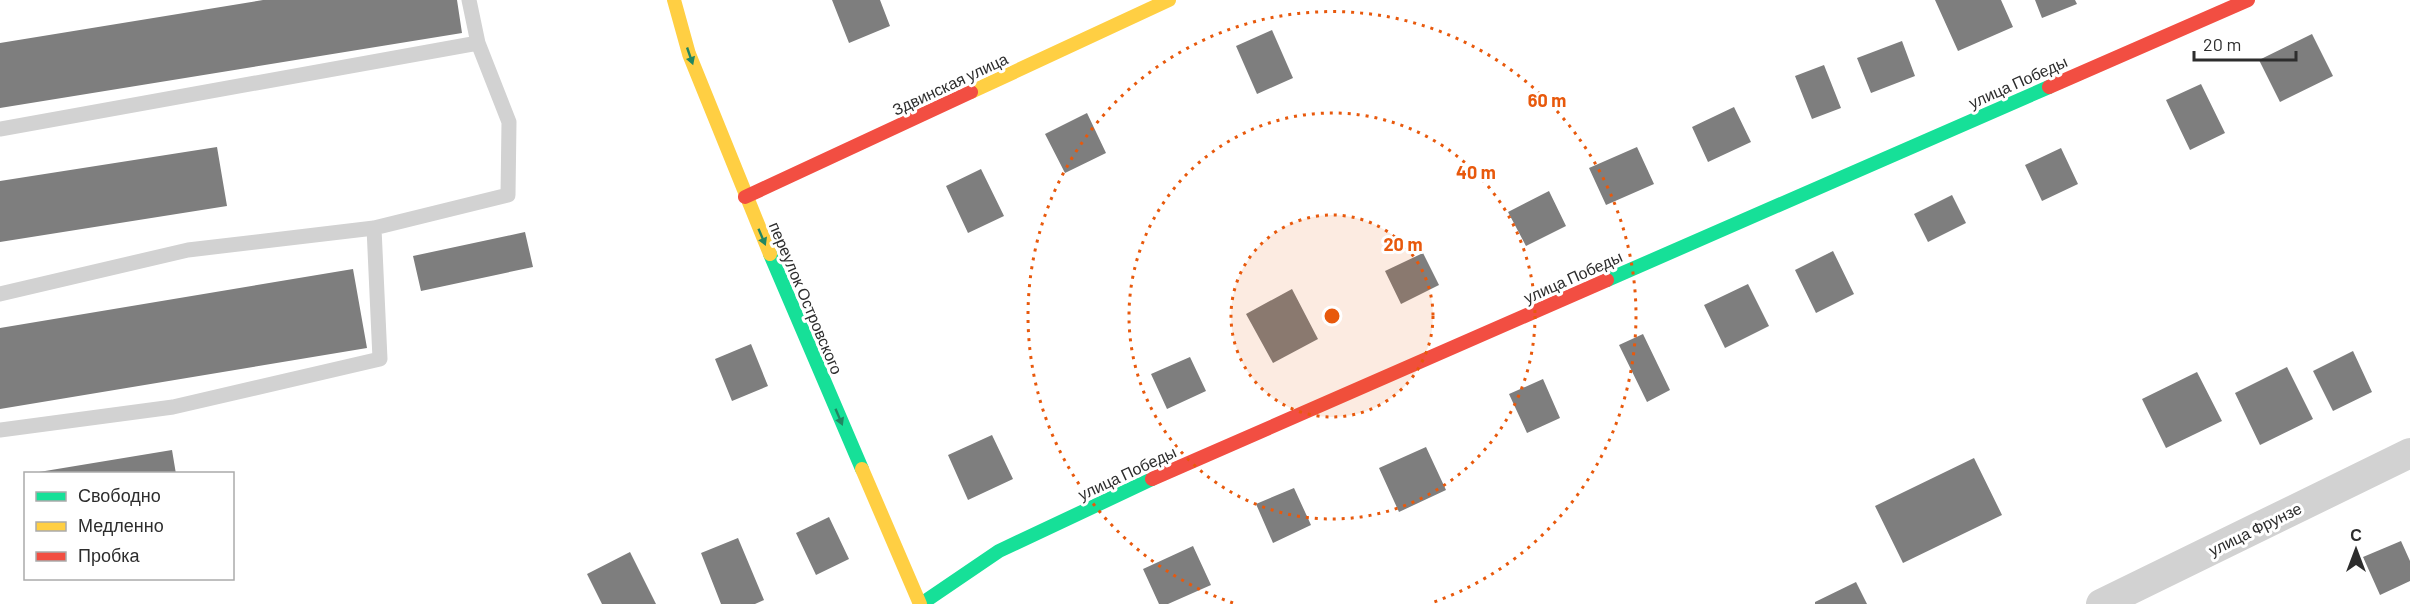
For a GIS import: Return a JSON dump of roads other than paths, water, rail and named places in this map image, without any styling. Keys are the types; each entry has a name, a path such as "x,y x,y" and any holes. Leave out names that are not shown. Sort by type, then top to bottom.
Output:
{"street":[{"name":"переулок Островского","path":"674,0 689,54 745,197 920,604"},
{"name":"Здвинская улица","path":"745,197 1169,0"},
{"name":"улица Победы","path":"920,604 999,551 1163,474 2248,0"},
{"name":"улица Фрунзе","path":"2101,604 2410,453"}],"lane":[{"path":"0,294 188,250 374,228 508,195 509,122 477,43 469,0"},
{"path":"0,129 477,43"},
{"path":"0,430 173,407 380,359 374,228"}]}
